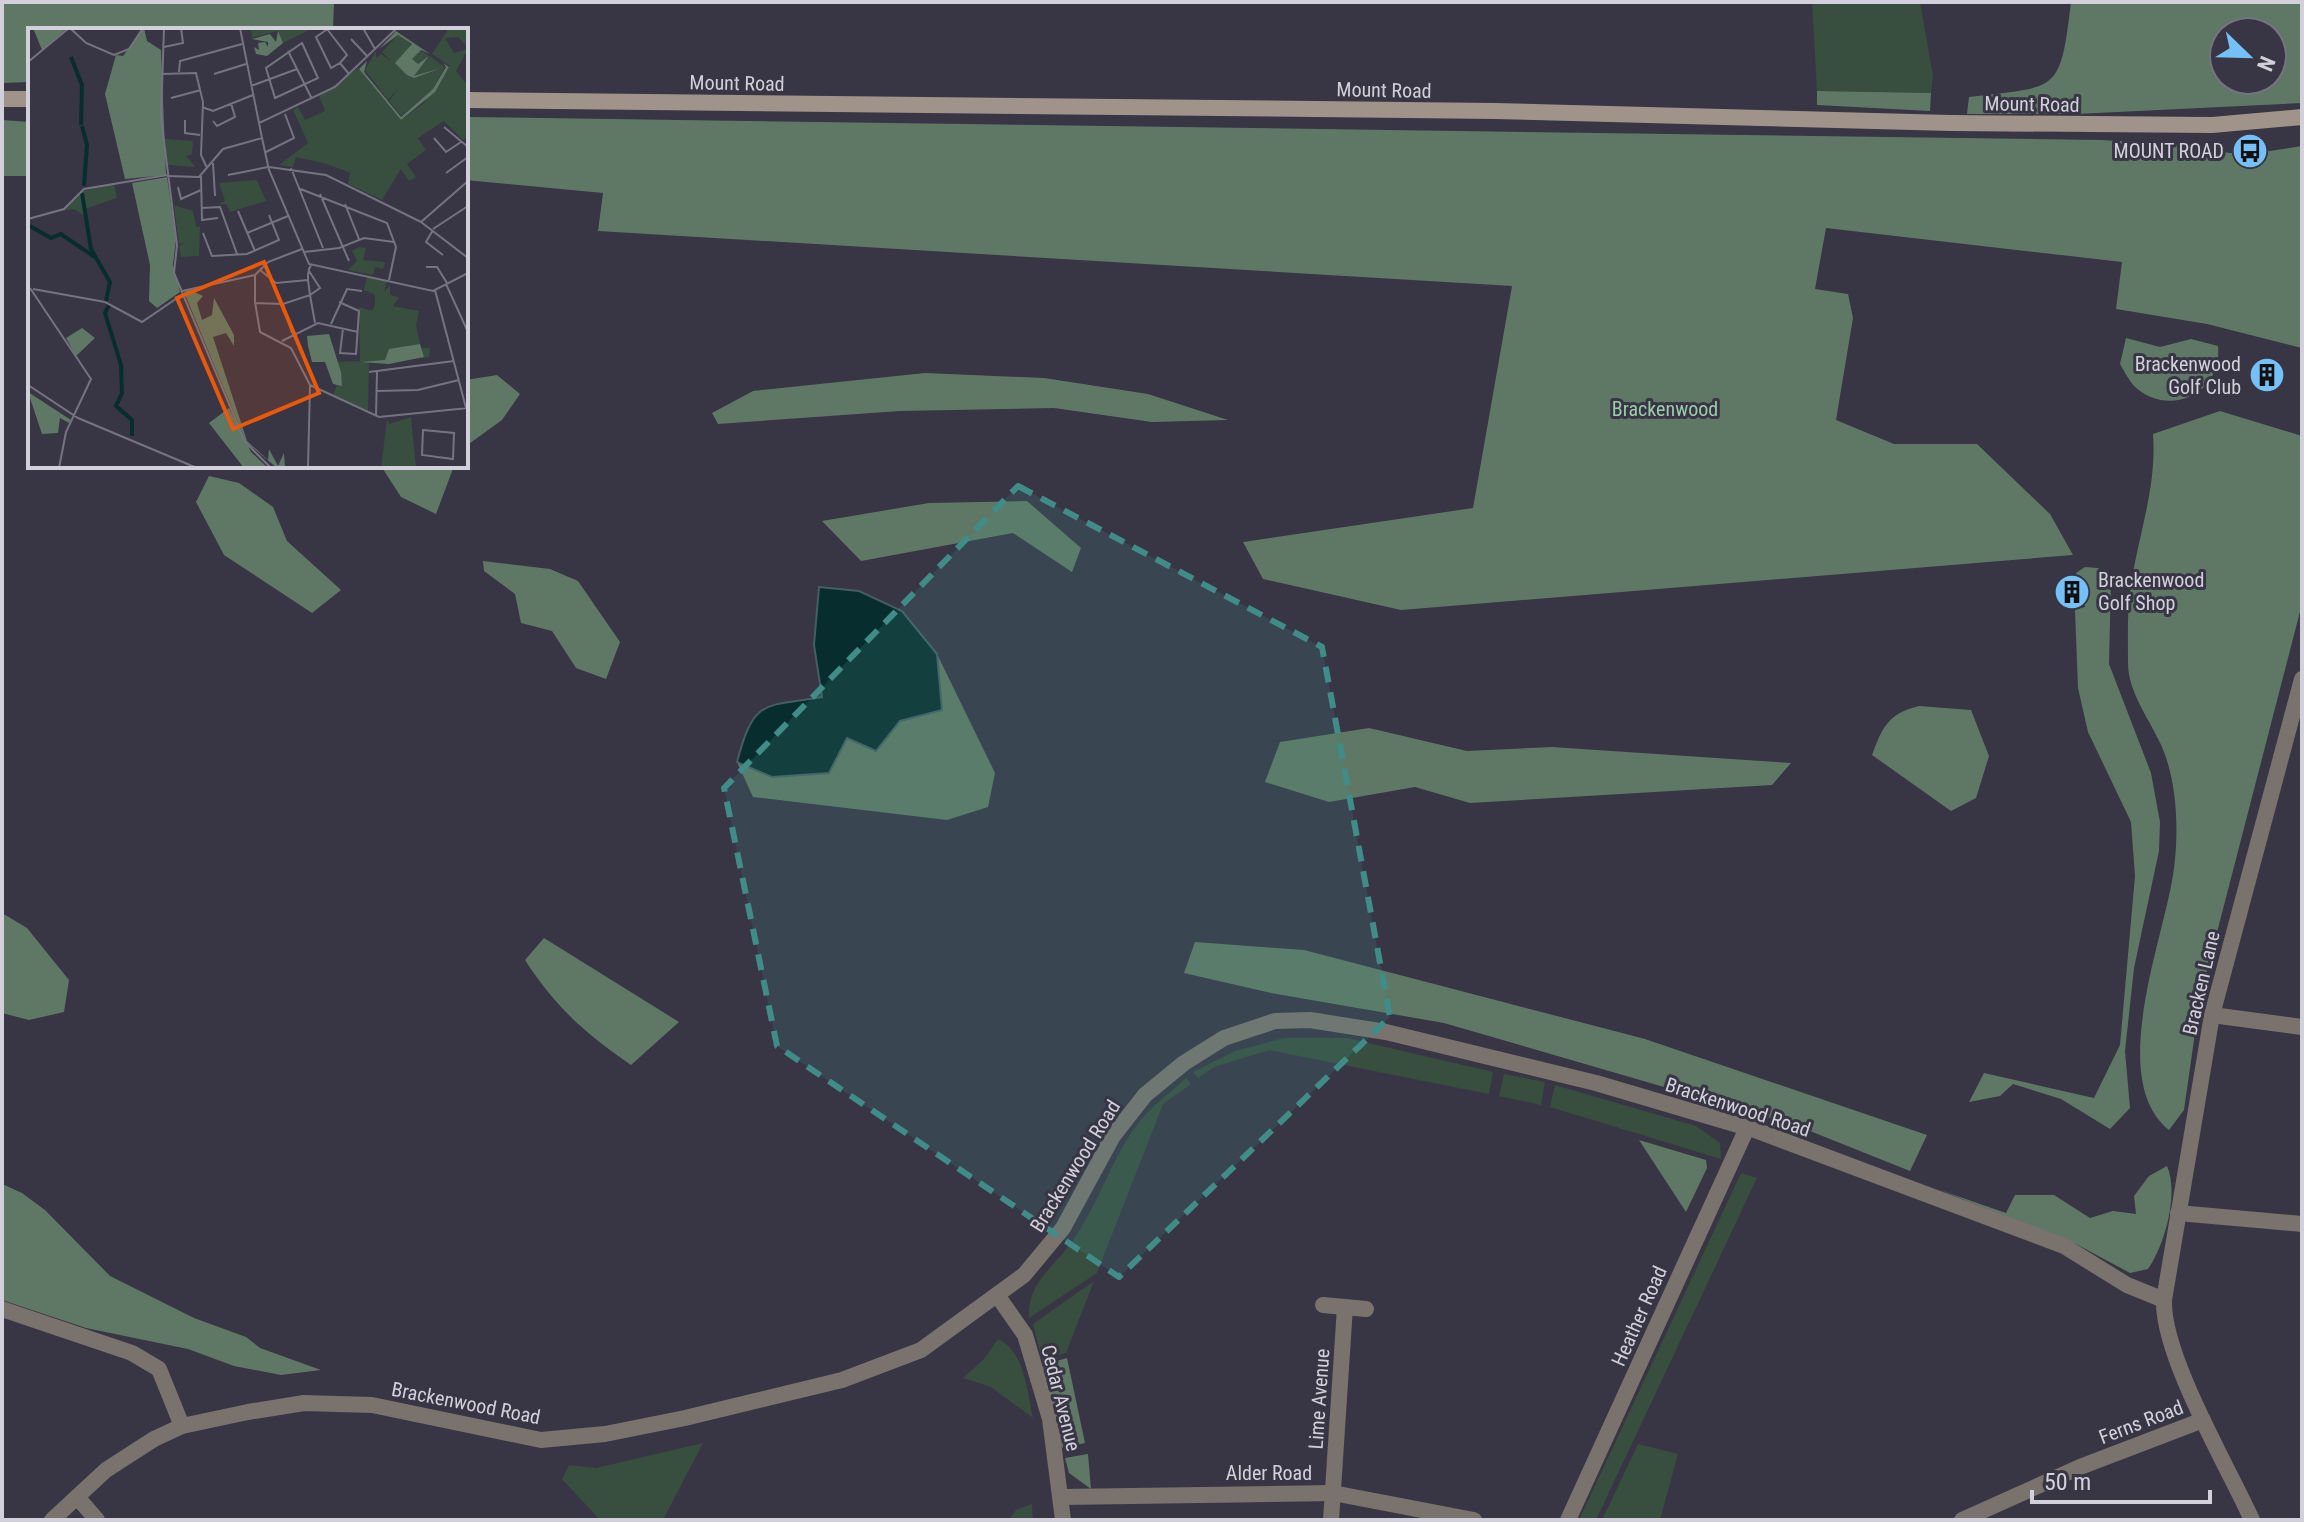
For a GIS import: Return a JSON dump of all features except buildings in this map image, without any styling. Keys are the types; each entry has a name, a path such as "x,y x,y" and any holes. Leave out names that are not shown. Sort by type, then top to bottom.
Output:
{"main road":[{"path":"2,99 28,99"},
{"name":"Mount Road","path":"468,100 1495,111 2212,125 2302,117"}],"street":[{"name":"Bracken Lane","path":"2164,1300 2212,1015 2302,679"},
{"path":"2212,1015 2302,1027"},
{"name":"Brackenwood Road","path":"52,1520 106,1470 182,1426 304,1403 372,1405 541,1440 605,1434 842,1380 921,1350 1024,1275 1063,1228 1113,1136 1145,1095 1184,1063 1224,1038 1275,1021 1310,1020 1386,1032 1596,1083 1747,1128 2064,1246 2127,1285 2164,1300"},
{"name":"Heather Road","path":"1568,1520 1747,1128"},
{"path":"2178,1213 2302,1224"},
{"name":"Cedar Avenue","path":"997,1295 1025,1335 1050,1419 1063,1520"},
{"path":"2164,1300 2163,1323 2203,1420 2252,1520"},
{"path":"1323,1305 1366,1309"},
{"name":"Lime Avenue","path":"1331,1520 1345,1307"},
{"path":"2,1309 132,1353 159,1369 182,1426"},
{"name":"Ferns Road","path":"1962,1520 2080,1467 2203,1420"},
{"name":"Alder Road","path":"1061,1497 1333,1493 1474,1520"},
{"path":"78,1498 97,1520"}],"highlighted area":[{"path":"1018,486 1322,647 1390,1017 1119,1277 777,1046 724,788"}],"shaded area":[{"path":"1812,2 1920,2 1933,76 1931,93 1817,91"},
{"path":"819,587 859,591 902,611 937,654 942,710 900,721 876,751 847,738 829,773 772,777 737,762 749,726 764,709 822,697 814,645"},
{"path":"1284,1038 1347,1038 1493,1072 1489,1094 1269,1050 1214,1067 1198,1078 1193,1072 1235,1051"},
{"path":"1504,1074 1545,1082 1541,1105 1499,1096"},
{"path":"1186,1078 1191,1084 1163,1104 1097,1273 1029,1318 1032,1295 1037,1285 1082,1226 1131,1134 1140,1121"},
{"path":"1555,1085 1696,1126 1720,1143 1721,1159 1550,1107"},
{"path":"1741,1173 1757,1178 1596,1520 1579,1520"},
{"path":"1094,1281 1066,1353 1042,1359 1033,1324"},
{"path":"998,1339 1007,1345 1019,1362 1033,1418 991,1387 963,1378 984,1359"},
{"path":"703,1443 663,1520 600,1520 562,1479 569,1465 596,1468"},
{"path":"1638,1444 1678,1454 1660,1520 1602,1520"},
{"path":"1032,1504 1033,1520 1009,1520 1016,1510"}],"green space":[{"path":"2,2 334,2 333,28 28,28 28,82 2,83"},
{"path":"2071,2 2300,2 2302,103 2076,114 1967,114 1969,97 2021,91 2049,80 2063,55"},
{"path":"1817,91 1931,93 1930,111 1817,105"},
{"name":"Brackenwood","path":"468,117 2101,140 2173,144 2243,155 2302,146 2302,348 2207,324 2116,309 2122,262 1826,228 1815,289 1848,294 1853,318 1836,420 1894,444 1977,444 2050,514 2073,555 1401,610 1263,579 1243,542 1473,508 1512,286 598,231 603,193 468,180"},
{"path":"2,120 28,122 28,176 2,176"},
{"path":"2126,338 2160,347 2191,339 2218,346 2212,377 2191,396 2163,400 2148,396 2134,386 2120,364"},
{"path":"925,373 1044,378 1148,394 1228,420 1152,422 1054,408 900,411 718,424 712,413 753,391"},
{"path":"497,375 520,394 502,420 468,445 468,380"},
{"path":"2220,411 2302,436 2302,604 2200,998 2184,1110 2169,1130 2151,1107 2142,1077 2140,1042 2144,1005 2174,868 2176,806 2167,761 2129,674 2129,603 2150,491 2153,434"},
{"path":"382,468 453,468 436,514 401,497"},
{"path":"209,476 239,483 273,507 287,541 341,590 312,613 224,555 196,502"},
{"path":"1027,501 1081,548 1072,572 1013,533 861,561 822,521 929,503"},
{"path":"483,561 550,569 578,581 620,642 606,679 576,668 552,631 521,623 515,594 484,571"},
{"path":"2085,567 2098,568 2111,579 2109,664 2151,773 2160,822 2159,851 2134,968 2125,1051 2130,1108 2110,1129 2061,1099 2013,1084 2000,1096 1969,1102 1984,1073 2094,1098 2120,1045 2135,876 2131,822 2088,732 2078,688 2075,610 2085,607 2076,573"},
{"path":"937,654 995,773 988,807 947,820 753,797 737,762 772,777 828,773 847,737 876,751 900,721 942,710"},
{"path":"1919,706 1971,710 1989,756 1976,798 1951,811 1872,755 1888,723 1900,713"},
{"path":"1369,728 1467,751 1552,747 1791,763 1772,785 1470,803 1415,787 1329,802 1265,782 1280,742"},
{"path":"2,913 27,928 69,980 64,1012 29,1020 2,1013"},
{"path":"544,938 679,1022 631,1065 572,1018 525,960"},
{"path":"1195,942 1304,950 1645,1039 1927,1135 1910,1171 1795,1125 1444,1023 1271,993 1184,973"},
{"path":"1639,1140 1706,1160 1707,1168 1686,1212"},
{"path":"2167,1166 2171,1204 2165,1233 2148,1269 2130,1273 2078,1245 1937,1189 2006,1213 2015,1195 2054,1195 2090,1218 2113,1211 2136,1214 2134,1196 2149,1176"},
{"path":"2,1184 22,1193 45,1210 110,1276 194,1318 246,1337 260,1348 321,1370 281,1375 234,1366 188,1349 86,1328 2,1300"},
{"path":"1067,1358 1085,1443 1062,1448 1043,1365"},
{"path":"1088,1454 1091,1489 1069,1473 1065,1458"}],"place":[{"name":"MOUNT ROAD","path":"2250,151"},
{"name":"Brackenwood Golf Club","path":"2267,375"},
{"name":"Brackenwood Golf Shop","path":"2072,592"}]}
